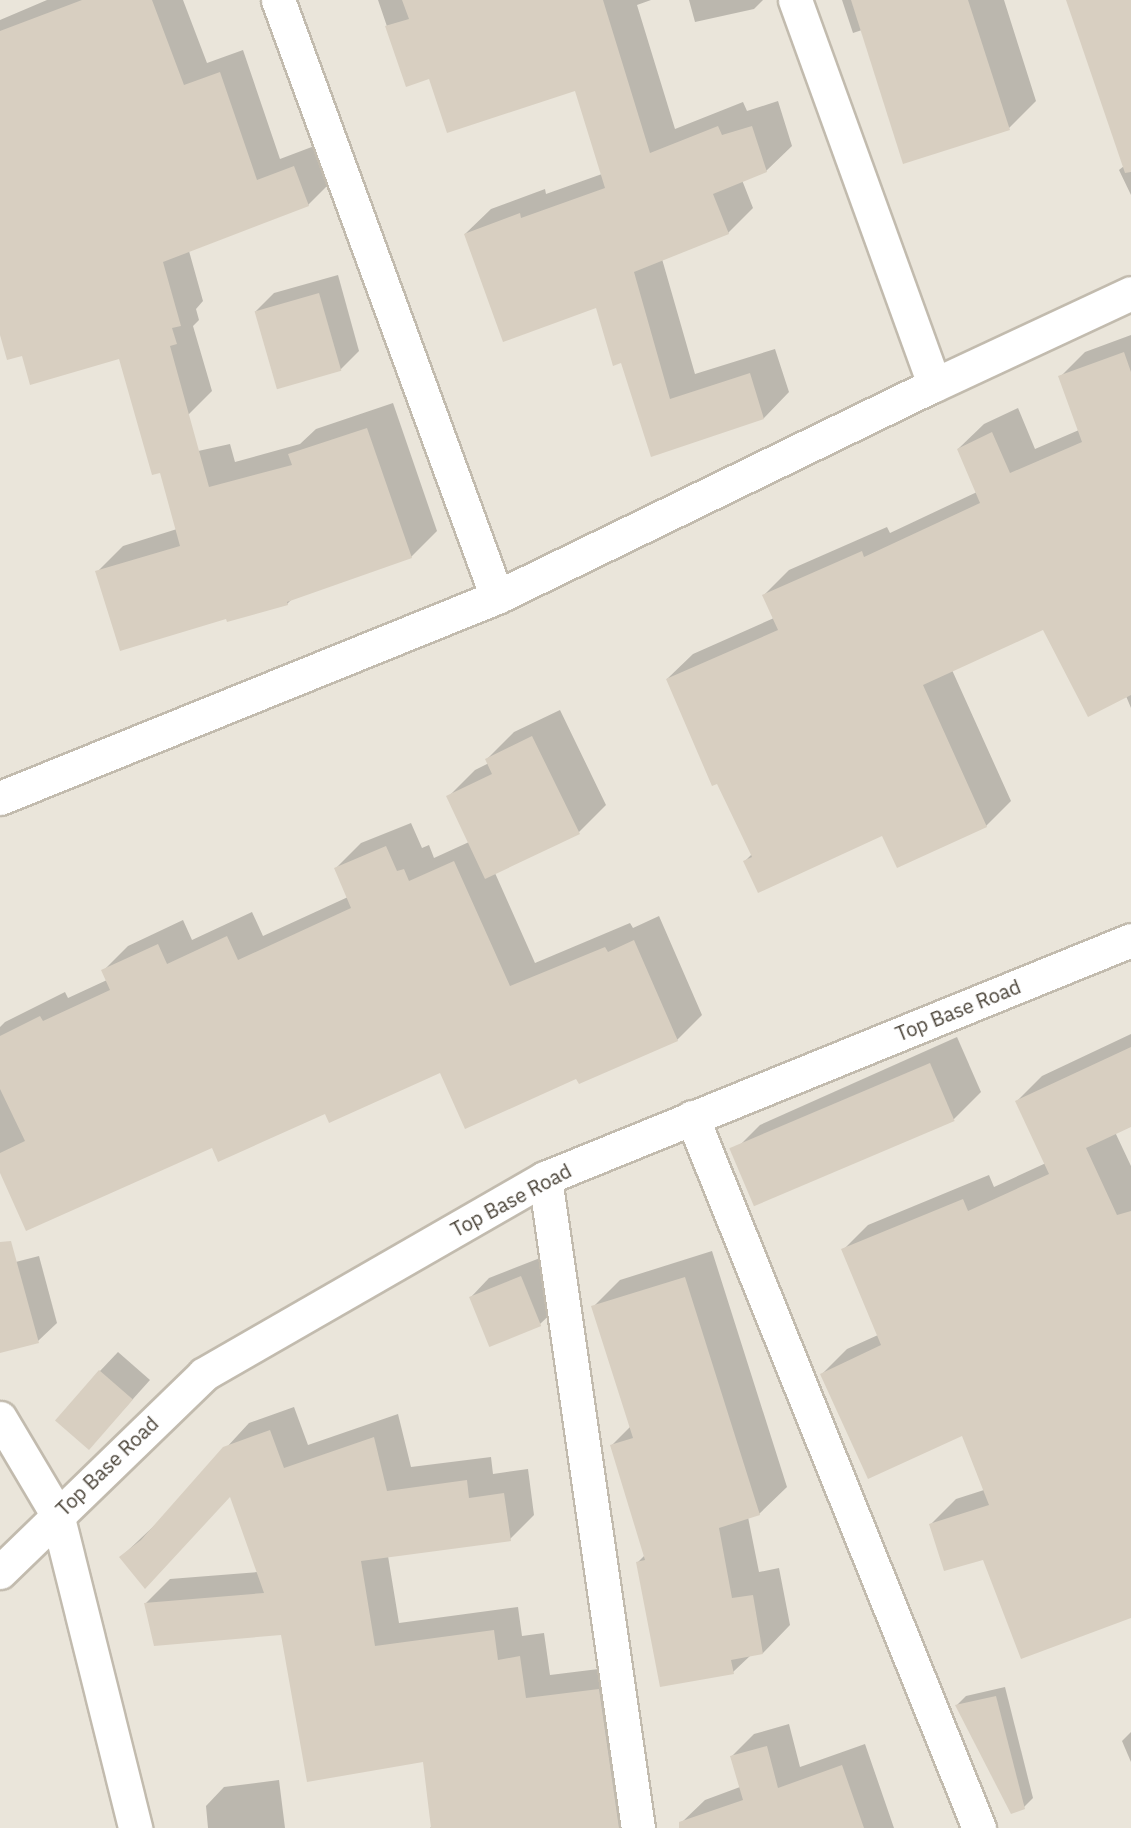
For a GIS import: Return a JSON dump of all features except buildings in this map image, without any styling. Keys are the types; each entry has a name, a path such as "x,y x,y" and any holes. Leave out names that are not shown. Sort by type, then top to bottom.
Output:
{"street":[{"path":"278,0 497,597"},
{"path":"795,0 934,385"},
{"path":"0,798 497,597 934,385 1131,293"},
{"name":"Top Base Road","path":"0,1572 57,1514 204,1374 545,1178 1131,940"},
{"path":"692,1117 979,1828"},
{"path":"545,1178 638,1828"},
{"path":"0,1418 57,1514 135,1828"}],"shaded area":[{"path":"0,0 1131,0 1131,1828 0,1828"}]}
